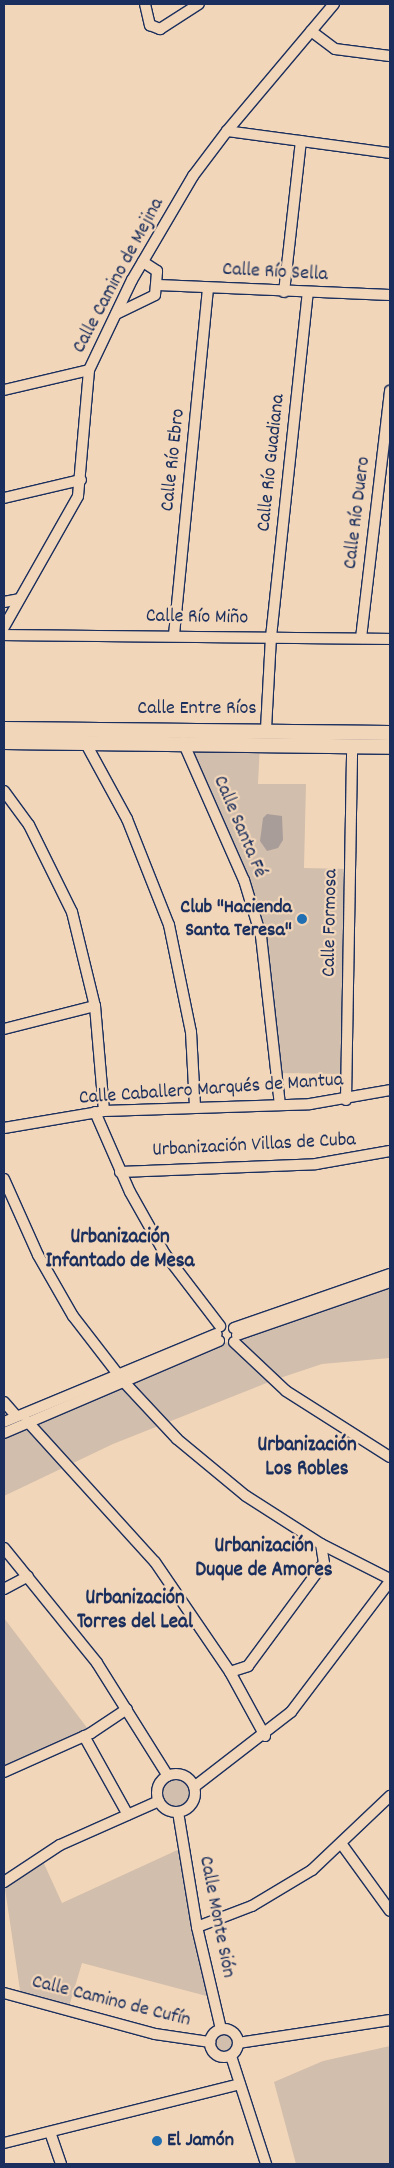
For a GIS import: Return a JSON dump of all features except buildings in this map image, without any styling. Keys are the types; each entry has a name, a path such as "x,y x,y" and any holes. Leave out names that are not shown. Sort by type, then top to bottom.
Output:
{"street":[{"path":"145,4 150,25 160,29 199,4"},
{"name":"Calle Camino de Mejina","path":"4,627 78,496 81,480 89,370 143,262 226,130 334,4"},
{"path":"311,31 335,49 390,56"},
{"path":"226,130 390,153"},
{"path":"284,292 301,141"},
{"path":"116,314 155,295 158,284 157,272 143,262"},
{"name":"Calle Río Sella","path":"158,284 284,292 390,295"},
{"name":"Calle Río Ebro","path":"174,635 208,288"},
{"name":"Calle Río Guadiana","path":"266,729 271,637 308,293"},
{"path":"4,390 89,370"},
{"name":"Calle Río Duero","path":"361,638 390,391"},
{"path":"4,498 81,480"},
{"path":"4,602 20,599"},
{"name":"Calle Río Miño","path":"4,635 174,635 390,640"},
{"name":"Calle Entre Ríos","path":"4,729 266,729 390,733"},
{"name":"Calle Entre Ríos","path":"4,742 183,742 390,747"},
{"path":"85,742 127,819 169,925 191,1032 195,1108"},
{"name":"Calle Santa Fé","path":"183,742 244,880 261,936 280,1105"},
{"name":"Calle Formosa","path":"346,1100 352,746"},
{"path":"4,791 29,826 72,912 95,1006 100,1111 120,1172 165,1254 218,1334"},
{"path":"4,1029 95,1006"},
{"name":"Calle Caballero Marqués de Mantua","path":"4,1128 100,1111 280,1105 346,1100 390,1090"},
{"name":"Urbanización Villas de Cuba","path":"120,1172 316,1164 390,1152"},
{"path":"4,1179 6,1192 73,1316 120,1377 176,1439 246,1496 321,1544 390,1580 291,1712 265,1736 194,1787"},
{"path":"218,1334 235,1335 390,1274"},
{"path":"4,1433 120,1377 218,1334 235,1335 390,1282"},
{"path":"235,1335 286,1391 390,1457"},
{"path":"4,1422 120,1377"},
{"path":"4,1402 16,1416"},
{"path":"27,1422 156,1562 230,1672 265,1736"},
{"path":"230,1672 248,1666 324,1563 321,1544"},
{"path":"4,1548 75,1633 168,1776"},
{"path":"4,1589 28,1576"},
{"path":"4,1772 84,1736 126,1709"},
{"path":"84,1736 128,1815"},
{"path":"168,1776 187,1777 194,1787 191,1805 178,1812 169,1811 159,1801 159,1785 168,1776"},
{"path":"197,1927 260,1901 343,1846 390,1796"},
{"path":"4,1882 60,1844 159,1801"},
{"name":"Calle Monte Sión","path":"178,1812 197,1927 221,2029"},
{"path":"343,1846 390,1911"},
{"name":"Calle Camino de Cufín","path":"4,1992 155,2034 210,2042"},
{"path":"238,2043 390,2020"},
{"path":"231,2056 218,2056 210,2042 221,2029 233,2032 238,2043"},
{"path":"238,2043 231,2056 266,2164"},
{"path":"4,2143 240,2084"},
{"path":"50,2132 61,2164"}],"shaded area":[{"name":"Club \"Hacienda Santa Teresa\"","path":"183,742 260,744 258,784 306,784 304,868 350,869 346,1074 277,1073 270,987 244,880"},
{"path":"267,814 282,816 283,840 278,848 267,851 260,841 263,818"},
{"path":"390,1282 390,1358 322,1364 274,1380 113,1444 4,1496 4,1433 222,1344"},
{"path":"4,1618 91,1733 4,1772"},
{"path":"176,1778 187,1782 191,1793 187,1804 176,1808 165,1804 161,1793 165,1782"},
{"path":"184,1847 214,1998 82,1963 68,2010 21,1997 4,1882 41,1857 62,1903"},
{"path":"220,2032 228,2032 235,2039 235,2047 228,2054 220,2054 213,2047 213,2039"},
{"path":"390,2046 390,2164 296,2164 274,2082 323,2061"}],"place":[{"name":"Club \"Hacienda Santa Teresa\"","path":"302,919"},
{"name":"El Jamón","path":"157,2141"}],"district":[{"name":"Urbanización Infantado de Mesa","path":"120,1250"},
{"name":"Urbanización Los Robles","path":"307,1458"},
{"name":"Urbanización Duque de Amores","path":"264,1559"},
{"name":"Urbanización Torres del Leal","path":"135,1611"}]}
